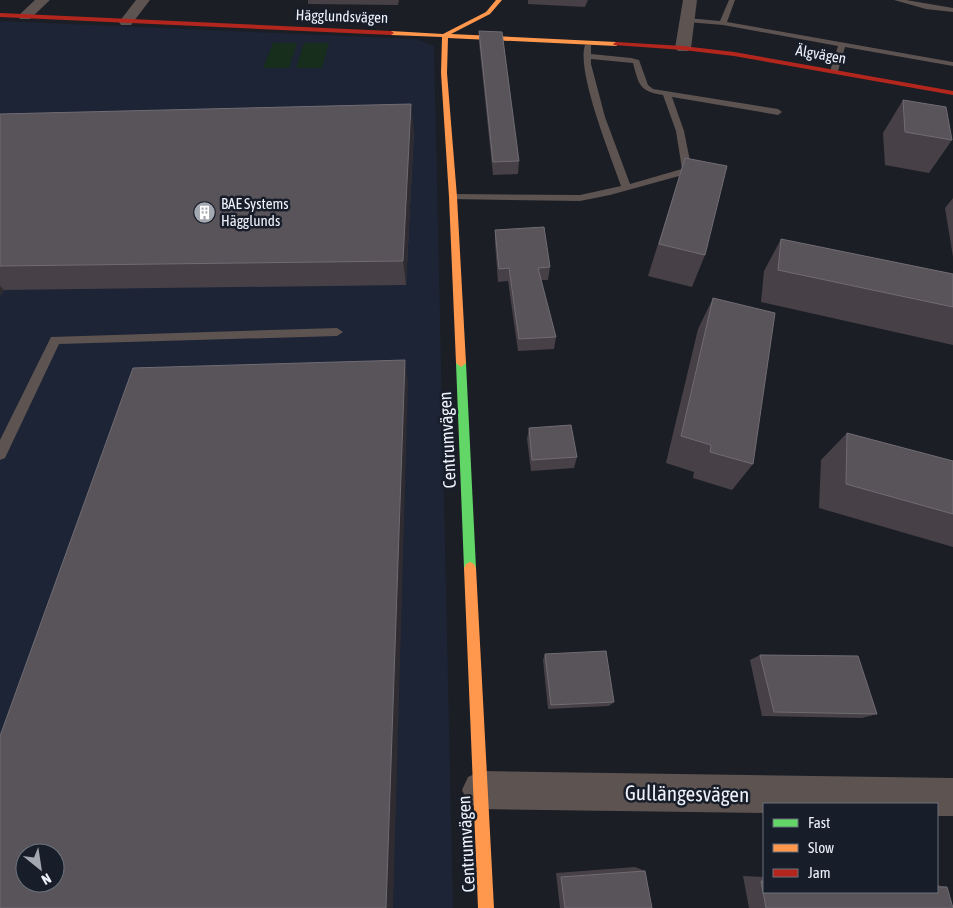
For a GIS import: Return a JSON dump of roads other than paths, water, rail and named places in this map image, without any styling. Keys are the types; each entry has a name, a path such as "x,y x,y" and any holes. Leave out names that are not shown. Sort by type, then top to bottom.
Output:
{"street":[{"path":"25,16 43,0"},
{"path":"126,22 143,0"},
{"path":"445,35 488,13 499,0"},
{"path":"684,48 690,0"},
{"name":"Hägglundsvägen","path":"0,16 445,35 684,48"},
{"name":"Centrumvägen","path":"445,35 444,73 453,197 486,908"},
{"name":"Älgvägen","path":"684,48 734,54 953,93"},
{"name":"Gullängesvägen","path":"481,790 953,797"}],"lane":[{"path":"723,24 732,0"},
{"path":"897,0 926,7 953,10"},
{"path":"687,20 723,24 953,64"},
{"path":"587,42 587,64 601,117 626,188"},
{"path":"834,71 842,45"},
{"path":"588,56 636,62 644,86 651,91 778,112"},
{"path":"453,197 580,198 626,188 687,171 680,131 666,92"},
{"path":"0,454 55,340 337,332"}],"place":[{"name":"BAE Systems Hägglunds","path":"205,212"}]}
